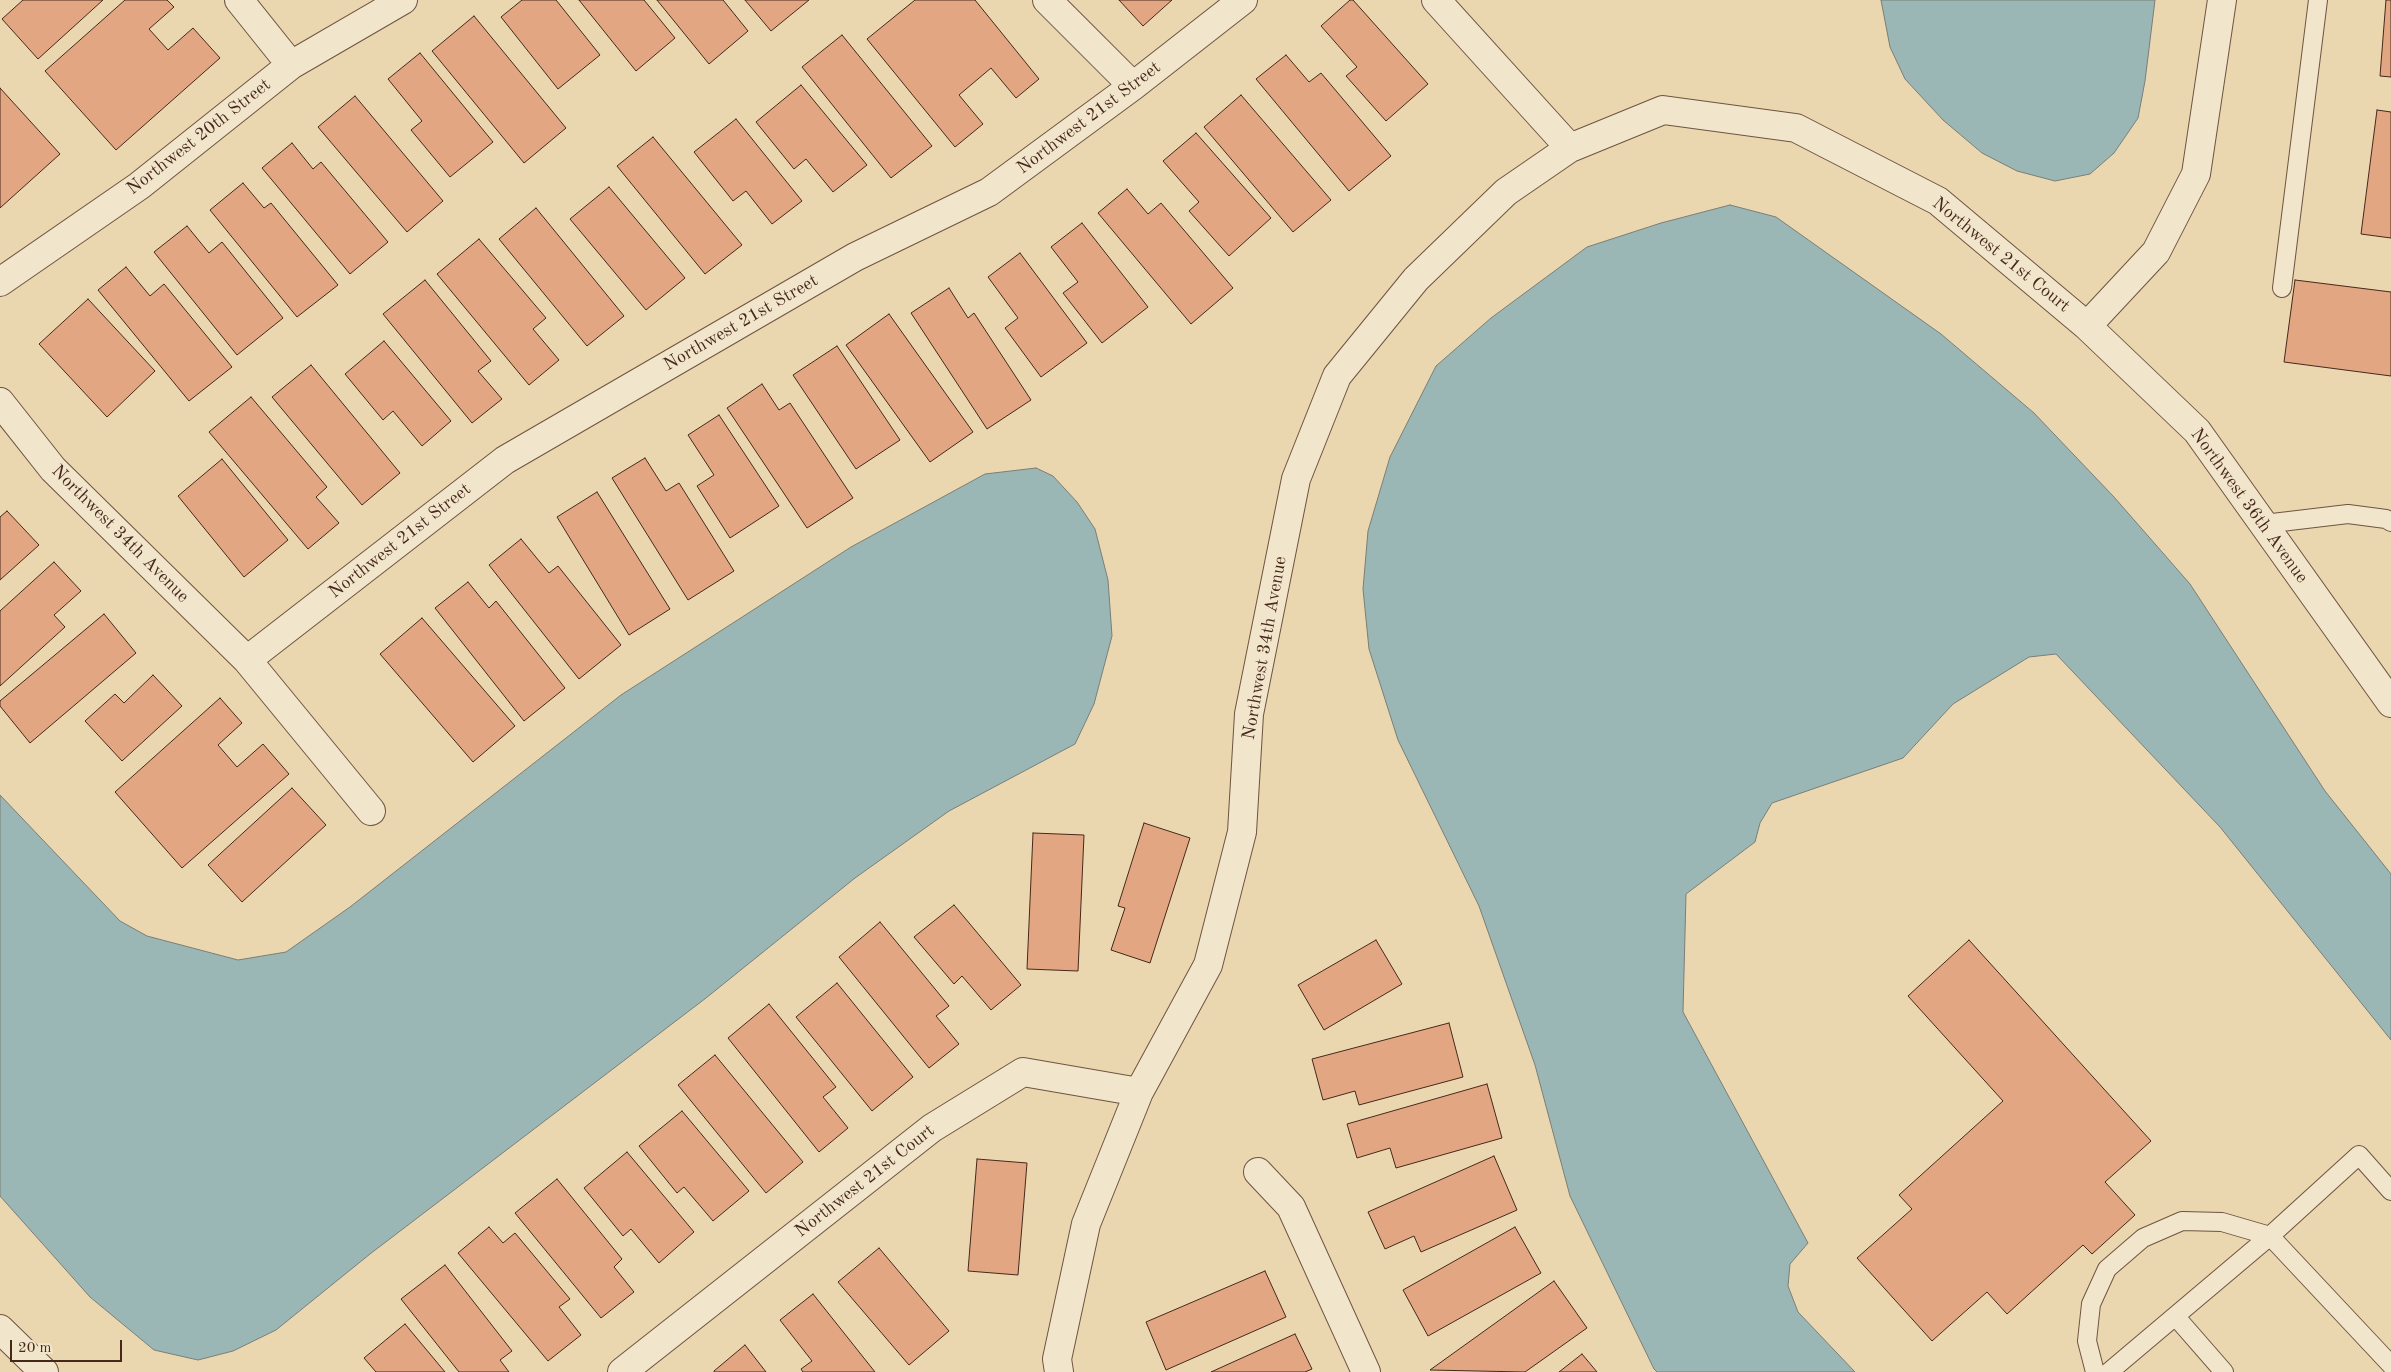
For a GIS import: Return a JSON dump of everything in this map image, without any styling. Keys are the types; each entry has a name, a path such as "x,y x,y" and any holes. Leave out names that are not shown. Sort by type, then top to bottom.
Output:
{"street":[{"path":"239,0 291,65"},
{"name":"Northwest 20th Street","path":"0,282 139,186 291,65 403,0"},
{"path":"1047,0 1133,86"},
{"name":"Northwest 21st Street","path":"247,660 505,460 855,257 989,192 1133,86 1242,0"},
{"path":"1436,0 1570,148"},
{"path":"2087,326 2156,252 2196,174 2222,0"},
{"name":"Northwest 21st Court","path":"1570,148 1663,110 1796,128 1938,201 2087,326"},
{"name":"Northwest 34th Avenue","path":"1059,1372 1056,1359 1086,1224 1139,1092 1208,965 1242,832 1249,714 1296,479 1336,376 1416,279 1506,192 1570,148"},
{"name":"Northwest 36th Avenue","path":"2087,326 2197,431 2391,703"},
{"name":"Northwest 34th Avenue","path":"0,402 53,469 247,660 370,811"},
{"name":"Northwest 21st Court","path":"622,1372 932,1128 1023,1072 1139,1092"},
{"path":"1258,1172 1290,1207 1366,1372"},
{"path":"0,1328 44,1372"}],"lane":[{"path":"2282,288 2318,0"},
{"path":"2264,524 2348,514 2386,519 2391,522"},
{"path":"2109,1372 2270,1236 2358,1155 2391,1191"},
{"path":"2095,1372 2087,1341 2091,1304 2107,1269 2143,1238 2182,1221 2222,1222 2270,1236 2391,1365"},
{"path":"2176,1316 2224,1372"}],"water":[{"path":"1881,0 2155,0 2145,81 2138,118 2114,153 2090,174 2055,181 2017,171 1982,153 1943,120 1905,79 1890,47"},
{"path":"1730,205 1776,217 1941,334 2034,413 2114,497 2190,584 2325,791 2391,874 2391,1040 2220,827 2056,654 2029,657 1953,704 1903,758 1772,803 1760,823 1755,842 1686,894 1683,1012 1808,1243 1790,1264 1788,1286 1798,1312 1855,1372 1657,1372 1654,1369 1570,1196 1535,1065 1479,906 1398,740 1369,649 1363,589 1368,531 1390,457 1436,366 1491,318 1587,247 1661,223"},
{"path":"1036,468 1053,476 1077,502 1095,529 1108,580 1112,636 1094,704 1075,744 949,811 855,878 706,998 370,1254 276,1330 233,1351 198,1360 154,1350 90,1297 0,1196 0,795 120,921 147,936 238,960 286,952 350,907 621,695 851,547 985,474"}],"building":[{"path":"23,0 103,0 38,59 2,19"},
{"path":"125,0 167,0 174,7 149,29 168,50 193,28 220,58 116,150 45,71"},
{"path":"522,0 556,0 600,55 558,89 501,17"},
{"path":"579,0 644,0 675,38 636,71"},
{"path":"657,0 723,0 748,31 709,64"},
{"path":"745,0 809,0 771,31"},
{"path":"915,0 975,0 1039,79 1016,98 991,68 959,95 983,124 955,147 867,39"},
{"path":"1119,0 1172,0 1143,26"},
{"path":"1350,0 1353,0 1428,84 1386,121 1346,76 1357,67 1321,26"},
{"path":"2386,0 2391,0 2391,77 2380,76"},
{"path":"474,16 566,128 524,163 432,51"},
{"path":"842,35 932,146 891,178 802,67"},
{"path":"420,53 493,142 450,177 411,130 422,121 388,79"},
{"path":"1286,55 1309,82 1321,73 1391,156 1349,191 1256,79"},
{"path":"801,85 867,165 833,192 806,159 794,169 756,122"},
{"path":"0,88 60,154 0,208"},
{"path":"1241,95 1331,200 1293,232 1204,127"},
{"path":"355,96 443,201 407,232 318,127"},
{"path":"2377,110 2391,112 2391,238 2361,234"},
{"path":"736,119 802,201 772,224 746,191 733,201 694,152"},
{"path":"1196,133 1271,218 1229,256 1189,211 1199,202 1163,161"},
{"path":"653,137 742,245 705,274 617,166"},
{"path":"292,143 313,169 321,162 388,242 350,274 262,168"},
{"path":"243,183 264,208 271,203 338,285 297,317 210,210"},
{"path":"609,187 685,278 646,310 570,219"},
{"path":"1127,189 1148,214 1161,203 1233,288 1191,324 1098,213"},
{"path":"536,208 624,316 587,346 499,239"},
{"path":"1082,223 1148,307 1102,343 1063,293 1078,282 1051,247"},
{"path":"187,226 209,253 222,242 283,318 237,355 154,252"},
{"path":"479,239 546,318 533,329 559,360 529,385 437,274"},
{"path":"1020,253 1087,343 1041,377 1005,328 1018,318 988,277"},
{"path":"126,267 150,296 164,284 232,367 189,401 98,290"},
{"path":"425,280 491,361 478,371 502,399 472,423 383,314"},
{"path":"2295,280 2391,292 2391,376 2284,362"},
{"path":"949,288 968,318 974,313 1031,400 987,429 911,313"},
{"path":"88,299 155,371 107,417 39,344"},
{"path":"889,314 973,432 930,462 846,345"},
{"path":"384,341 451,421 422,446 393,411 383,420 345,374"},
{"path":"837,346 900,440 856,469 793,375"},
{"path":"311,365 400,473 362,505 272,397"},
{"path":"762,384 779,410 790,403 853,498 807,528 727,408"},
{"path":"251,397 327,487 316,497 339,523 308,549 209,432"},
{"path":"719,415 779,506 730,538 697,486 714,475 688,435"},
{"path":"645,458 666,491 679,483 734,571 688,600 612,478"},
{"path":"222,459 288,540 244,577 178,496"},
{"path":"597,492 670,609 629,635 557,517"},
{"path":"7,511 39,545 0,580 0,517"},
{"path":"521,539 549,573 558,566 621,645 579,679 489,565"},
{"path":"54,562 81,591 54,615 65,627 0,686 0,611"},
{"path":"468,582 489,608 496,601 565,688 524,721 435,608"},
{"path":"104,614 136,653 30,743 0,706 0,701"},
{"path":"422,618 515,726 473,762 380,654"},
{"path":"153,675 182,706 122,761 85,721 115,694 124,703"},
{"path":"220,698 242,723 218,745 237,767 263,744 289,774 182,868 115,792"},
{"path":"292,788 326,825 242,902 208,865"},
{"path":"1144,823 1190,838 1150,963 1111,950 1125,908 1118,906"},
{"path":"1033,833 1084,835 1078,971 1027,969"},
{"path":"954,905 1021,985 991,1010 962,976 954,984 914,937"},
{"path":"880,922 949,1006 936,1016 959,1044 929,1068 839,957"},
{"path":"1376,940 1402,984 1324,1030 1298,985"},
{"path":"1969,940 2151,1141 2105,1182 2135,1215 2092,1254 2083,1245 2007,1314 1987,1292 1932,1341 1857,1258 1912,1209 1899,1195 2003,1101 1908,996"},
{"path":"837,983 913,1077 872,1111 796,1017"},
{"path":"769,1004 836,1087 823,1097 848,1128 819,1152 728,1038"},
{"path":"1449,1023 1463,1077 1359,1105 1355,1091 1323,1100 1312,1059"},
{"path":"715,1055 803,1162 766,1193 678,1085"},
{"path":"1487,1084 1502,1138 1396,1168 1390,1148 1357,1158 1347,1124"},
{"path":"682,1111 749,1191 713,1221 684,1187 677,1193 639,1146"},
{"path":"627,1152 694,1232 659,1263 631,1229 623,1236 584,1188"},
{"path":"1494,1156 1517,1210 1421,1252 1414,1236 1385,1249 1368,1212"},
{"path":"977,1159 1027,1163 1018,1275 968,1271"},
{"path":"557,1179 622,1259 614,1267 634,1292 601,1318 515,1213"},
{"path":"489,1227 503,1243 515,1233 570,1299 559,1307 581,1335 548,1361 458,1253"},
{"path":"1515,1227 1541,1273 1428,1336 1403,1290"},
{"path":"879,1248 949,1331 909,1365 838,1282"},
{"path":"445,1265 512,1351 500,1360 509,1372 459,1372 401,1299"},
{"path":"1265,1271 1286,1317 1166,1370 1146,1322"},
{"path":"1554,1281 1587,1328 1525,1372 1430,1370"},
{"path":"813,1294 875,1372 803,1372 801,1369 812,1361 780,1320"},
{"path":"405,1324 445,1372 376,1372 364,1358"},
{"path":"1295,1334 1312,1369 1305,1372 1211,1372"},
{"path":"745,1345 766,1372 714,1372 714,1371"},
{"path":"1582,1354 1597,1372 1559,1372"}]}
